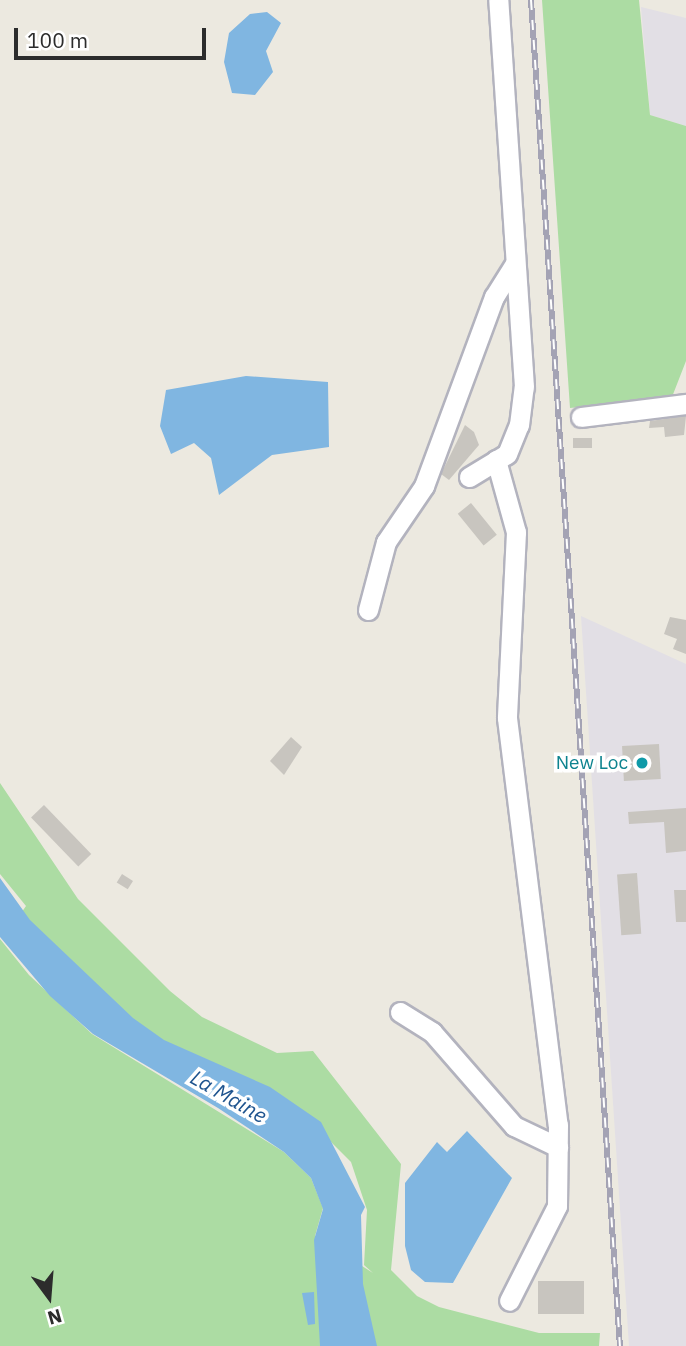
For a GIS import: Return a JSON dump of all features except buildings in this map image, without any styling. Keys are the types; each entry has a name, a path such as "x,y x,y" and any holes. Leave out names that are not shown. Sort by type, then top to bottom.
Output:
{"street":[{"path":"469,477 507,454 515,434 524,387 498,0"},
{"path":"368,610 386,542 424,486 494,297 515,264"},
{"path":"581,417 686,404"},
{"path":"496,460 516,532 508,718 537,934 558,1147 557,1206 509,1301"},
{"path":"400,1012 432,1032 514,1126 558,1147"}],"shaded area":[{"path":"641,7 686,18 686,126 650,115"},
{"path":"581,616 686,664 686,1346 629,1346"}],"green space":[{"path":"542,0 639,0 650,115 686,126 686,361 672,397 570,408"},
{"path":"0,783 78,899 170,991 202,1017 277,1053 313,1051 401,1164 391,1270 417,1296 439,1307 539,1333 600,1333 599,1346 0,1346 0,939 29,975 92,1034 284,1152 311,1178 323,1208 315,1236 373,1273 364,1265 367,1210 351,1162 312,1123 139,1031 17,919 26,906 0,874"}],"water":[{"path":"267,12 281,23 266,51 273,72 255,95 232,93 224,62 229,33 250,14"},
{"path":"246,376 328,382 329,447 272,455 219,495 211,458 194,443 171,454 160,426 166,390"},
{"name":"La Maine","path":"0,878 30,920 133,1018 164,1040 270,1087 321,1122 365,1207 361,1215 363,1284 377,1346 320,1346 314,1240 323,1209 311,1178 284,1152 218,1108 93,1034 50,996 0,937"},
{"path":"467,1131 512,1178 453,1283 425,1282 411,1270 405,1246 405,1183 437,1142 447,1152"},
{"path":"314,1292 315,1324 308,1325 302,1293"}],"railway":[{"path":"531,0 620,1346"}],"place":[{"name":"New Loc","path":"642,763"}]}
